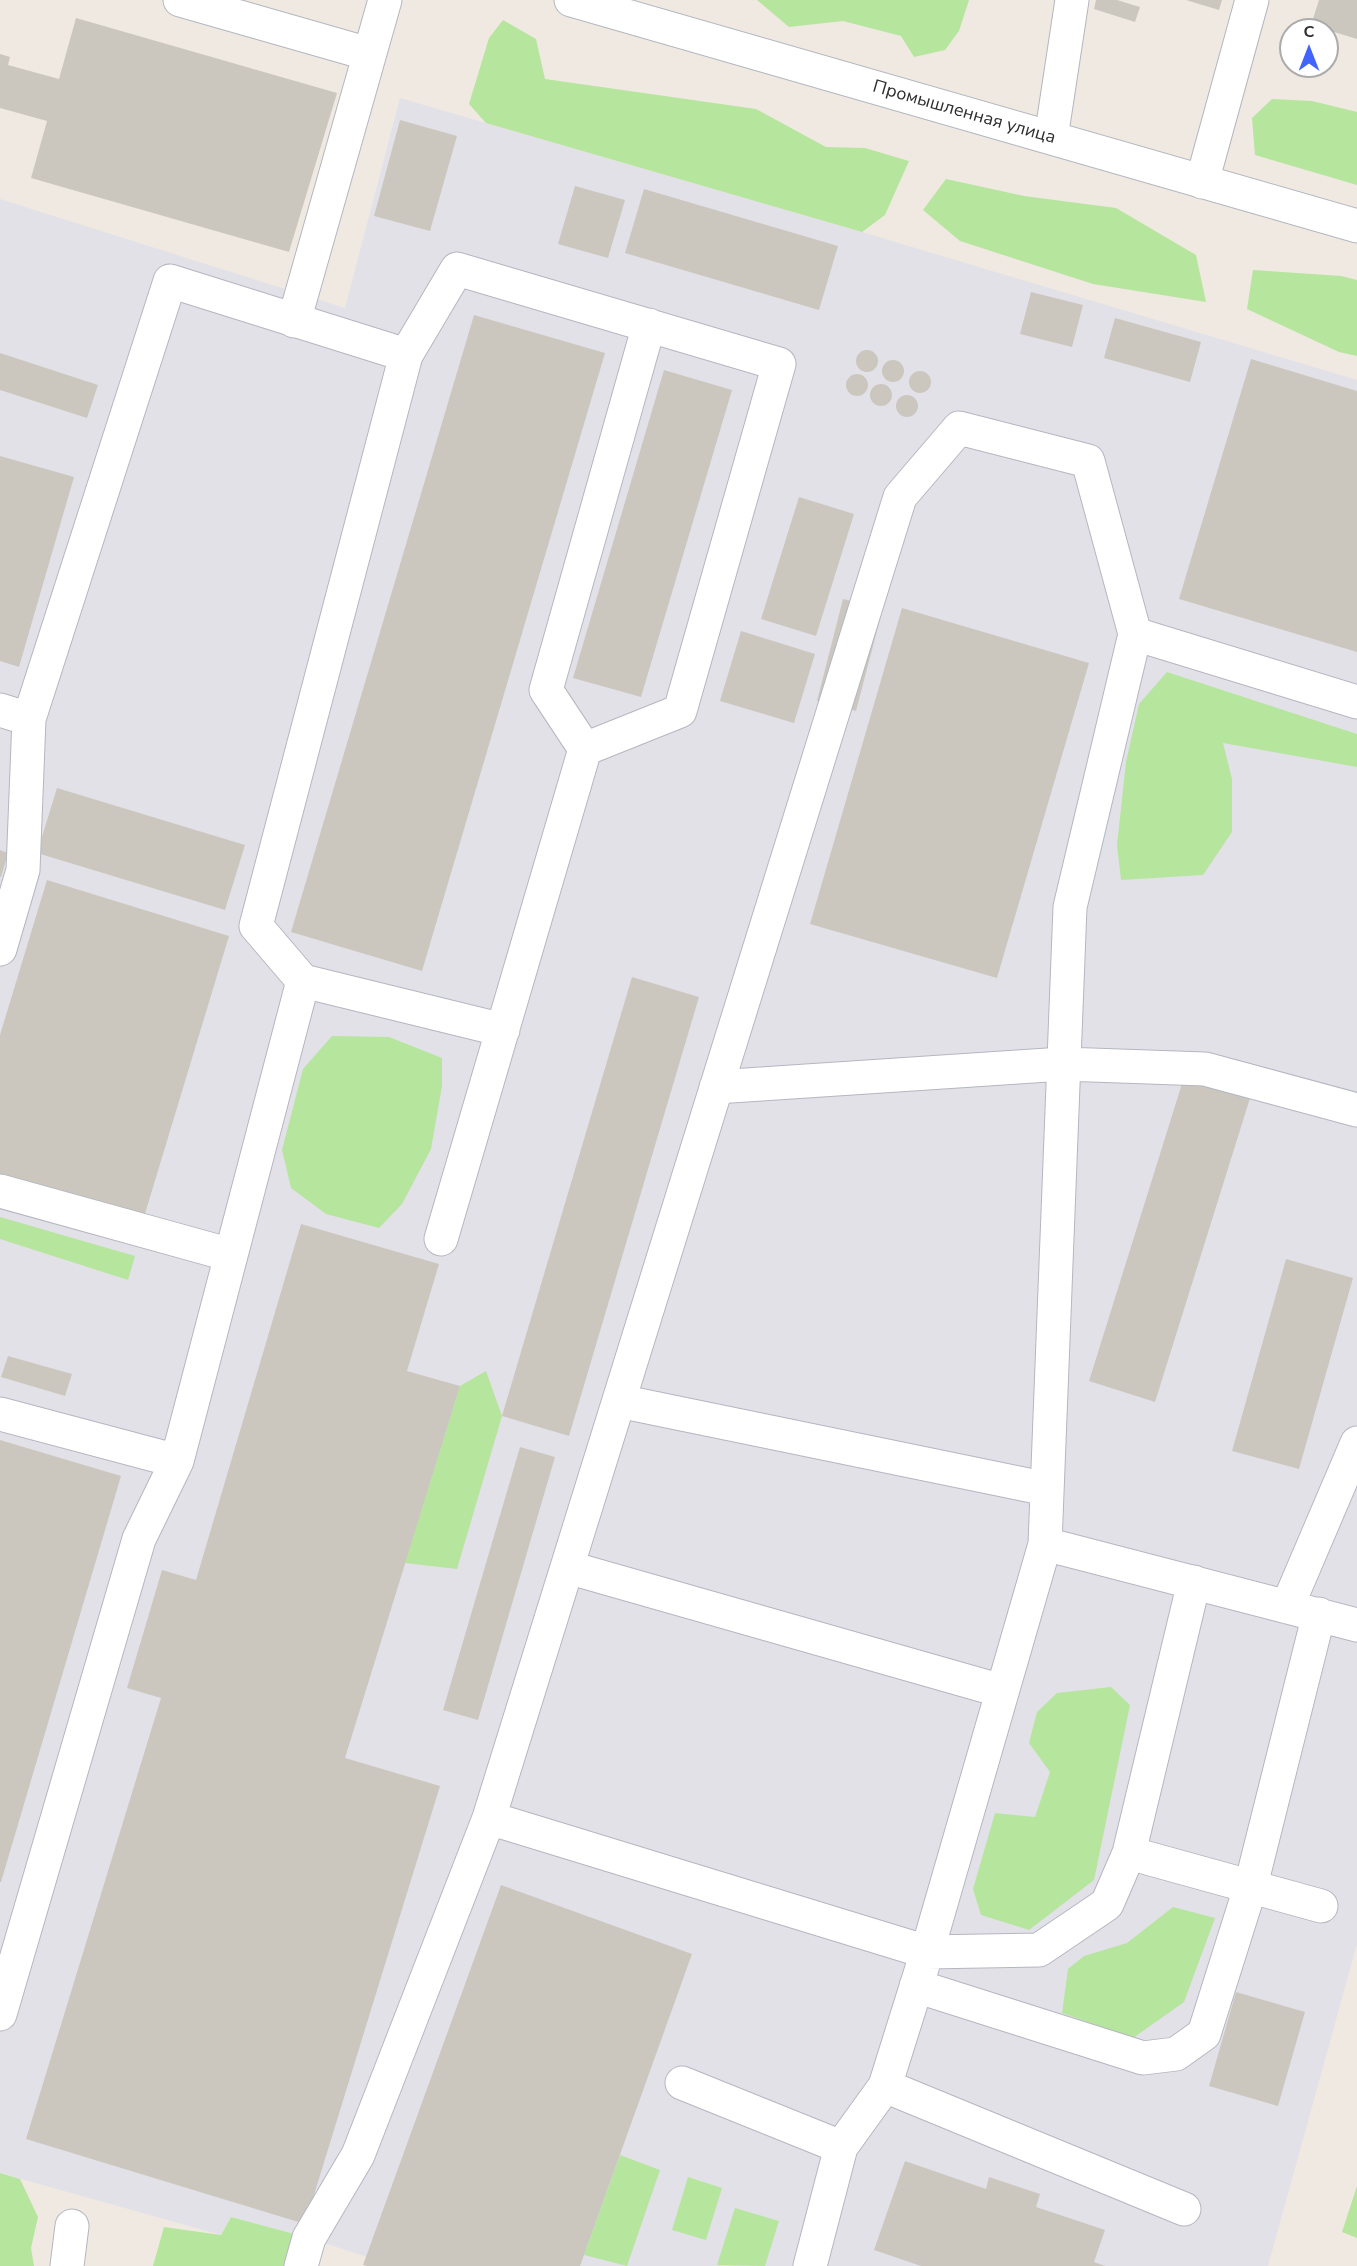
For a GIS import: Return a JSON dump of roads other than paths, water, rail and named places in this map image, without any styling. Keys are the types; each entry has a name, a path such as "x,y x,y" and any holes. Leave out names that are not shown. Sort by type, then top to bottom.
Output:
{"street":[{"path":"180,0 369,54"},
{"path":"294,321 384,0"},
{"name":"Промышленная улица","path":"571,0 1357,226"},
{"path":"1051,138 1072,0"},
{"path":"1202,182 1252,0"},
{"path":"503,1030 303,981 256,926 406,355 458,268 779,364 680,711 585,749"},
{"path":"0,949 23,870 14,714 170,280 406,355"},
{"path":"441,1239 585,749 546,690 650,325"},
{"path":"301,2266 309,2238 358,2155 489,1818 900,496 959,428 1088,461 1135,634 1070,907 1045,1544 927,1952 885,2086 841,2147 810,2266"},
{"path":"1135,634 1357,702"},
{"path":"0,2014 139,1539 177,1461 303,981"},
{"path":"716,1087 1064,1064 1205,1069 1357,1110"},
{"path":"0,1191 231,1255"},
{"path":"619,1401 1047,1489"},
{"path":"0,1414 177,1461"},
{"path":"1287,1606 1357,1443"},
{"path":"1045,1544 1357,1624"},
{"path":"567,1567 1002,1691"},
{"path":"489,1818 927,1952 1039,1950 1107,1904 1129,1853 1194,1582"},
{"path":"916,1986 1143,2058 1176,2054 1204,2034 1251,1885 1318,1614"},
{"path":"1129,1853 1321,1906"},
{"path":"682,2083 841,2147"},
{"path":"885,2086 1184,2209"},
{"path":"67,2266 72,2226"}]}
